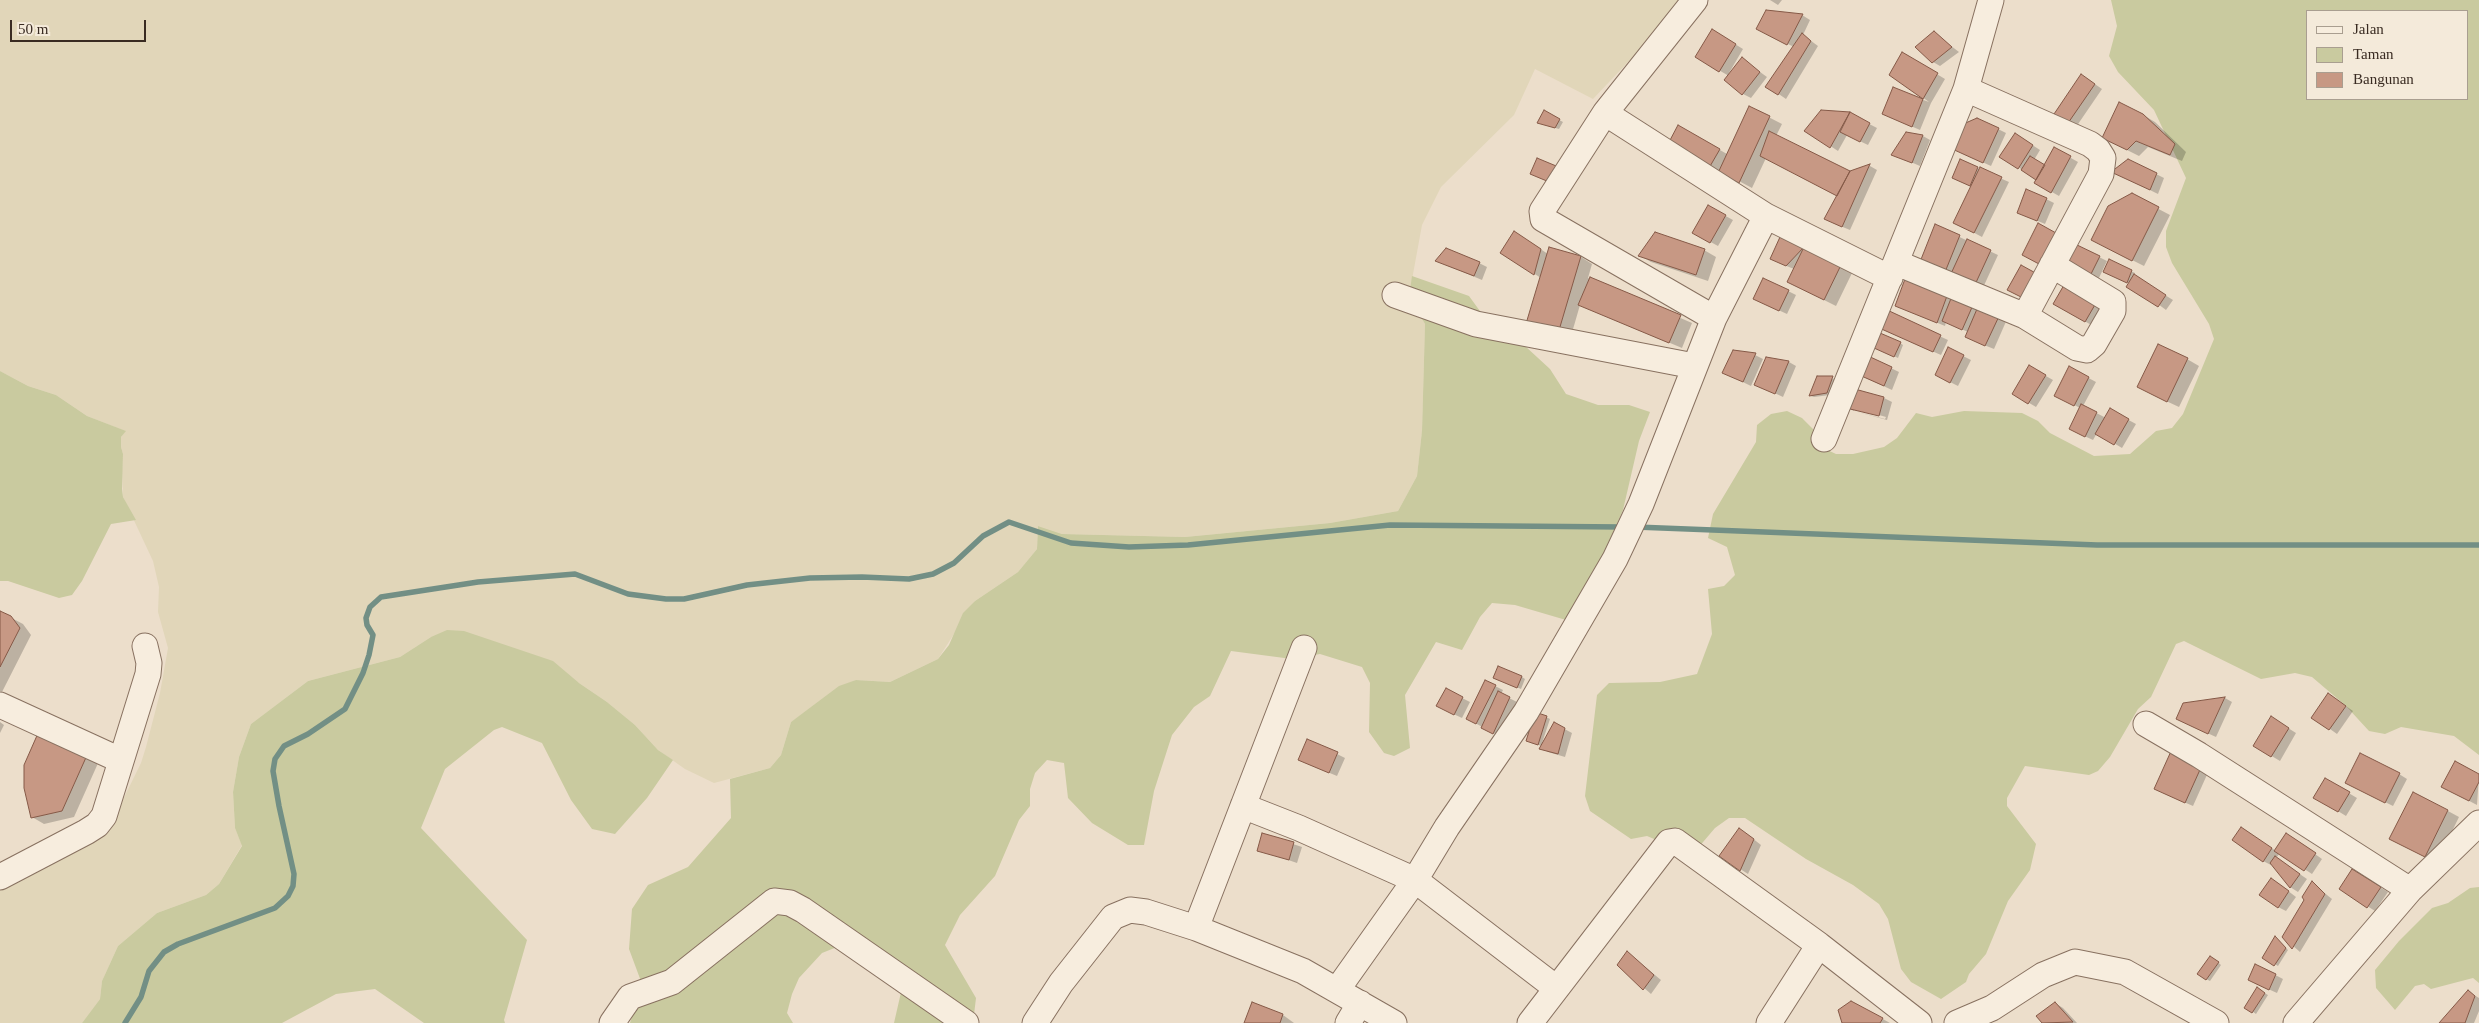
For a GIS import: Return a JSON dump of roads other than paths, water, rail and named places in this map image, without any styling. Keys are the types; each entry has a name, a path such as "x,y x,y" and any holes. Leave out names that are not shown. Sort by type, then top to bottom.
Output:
{"street":[{"path":"1695,0 1605,113 1542,211 1543,218 1714,318"},
{"path":"1824,439 1966,89 1991,0"},
{"path":"1966,89 2090,144 2098,150 2103,158 2102,174 2025,316"},
{"path":"1605,113 1766,216 1893,270 2025,316 2083,350 2094,344 2113,311 2114,305 2110,299 2052,265"},
{"path":"1337,990 1415,880 1447,828 1526,712 1615,559 1641,504 1714,318 1766,216"},
{"path":"1395,295 1476,324 1694,366"},
{"path":"0,877 97,826 104,816 148,674 149,663 145,646"},
{"path":"1196,928 1304,648"},
{"path":"0,705 120,760"},
{"path":"2146,724 2207,760 2410,890"},
{"path":"1243,806 1300,828 1415,880 1556,988"},
{"path":"2296,1023 2410,890 2479,823"},
{"path":"1530,1023 1671,841 1680,843 1819,945 1918,1023"},
{"path":"612,1023 630,997 672,982 774,901 790,903 803,910 966,1023"},
{"path":"1035,1023 1061,983 1113,917 1130,910 1146,912 1196,928 1302,971 1337,990 1354,1013 1394,1023"},
{"path":"1769,1023 1819,945"},
{"path":"1957,1023 1992,1008 2043,976 2075,962 2125,972 2216,1023"}],"waterway":[{"path":"125,1023 141,997 149,971 164,952 178,944 275,908 288,896 293,886 294,874 273,771 275,759 284,746 308,734 345,709 363,673 369,655 373,635 367,625 366,618 370,607 381,597 478,582 575,574 628,594 666,599 684,599 747,585 810,578 862,577 909,579 933,574 954,563 983,536 1009,522 1071,543 1129,547 1188,545 1390,525 1622,527"},
{"path":"1636,527 2097,545 2479,545"}]}
